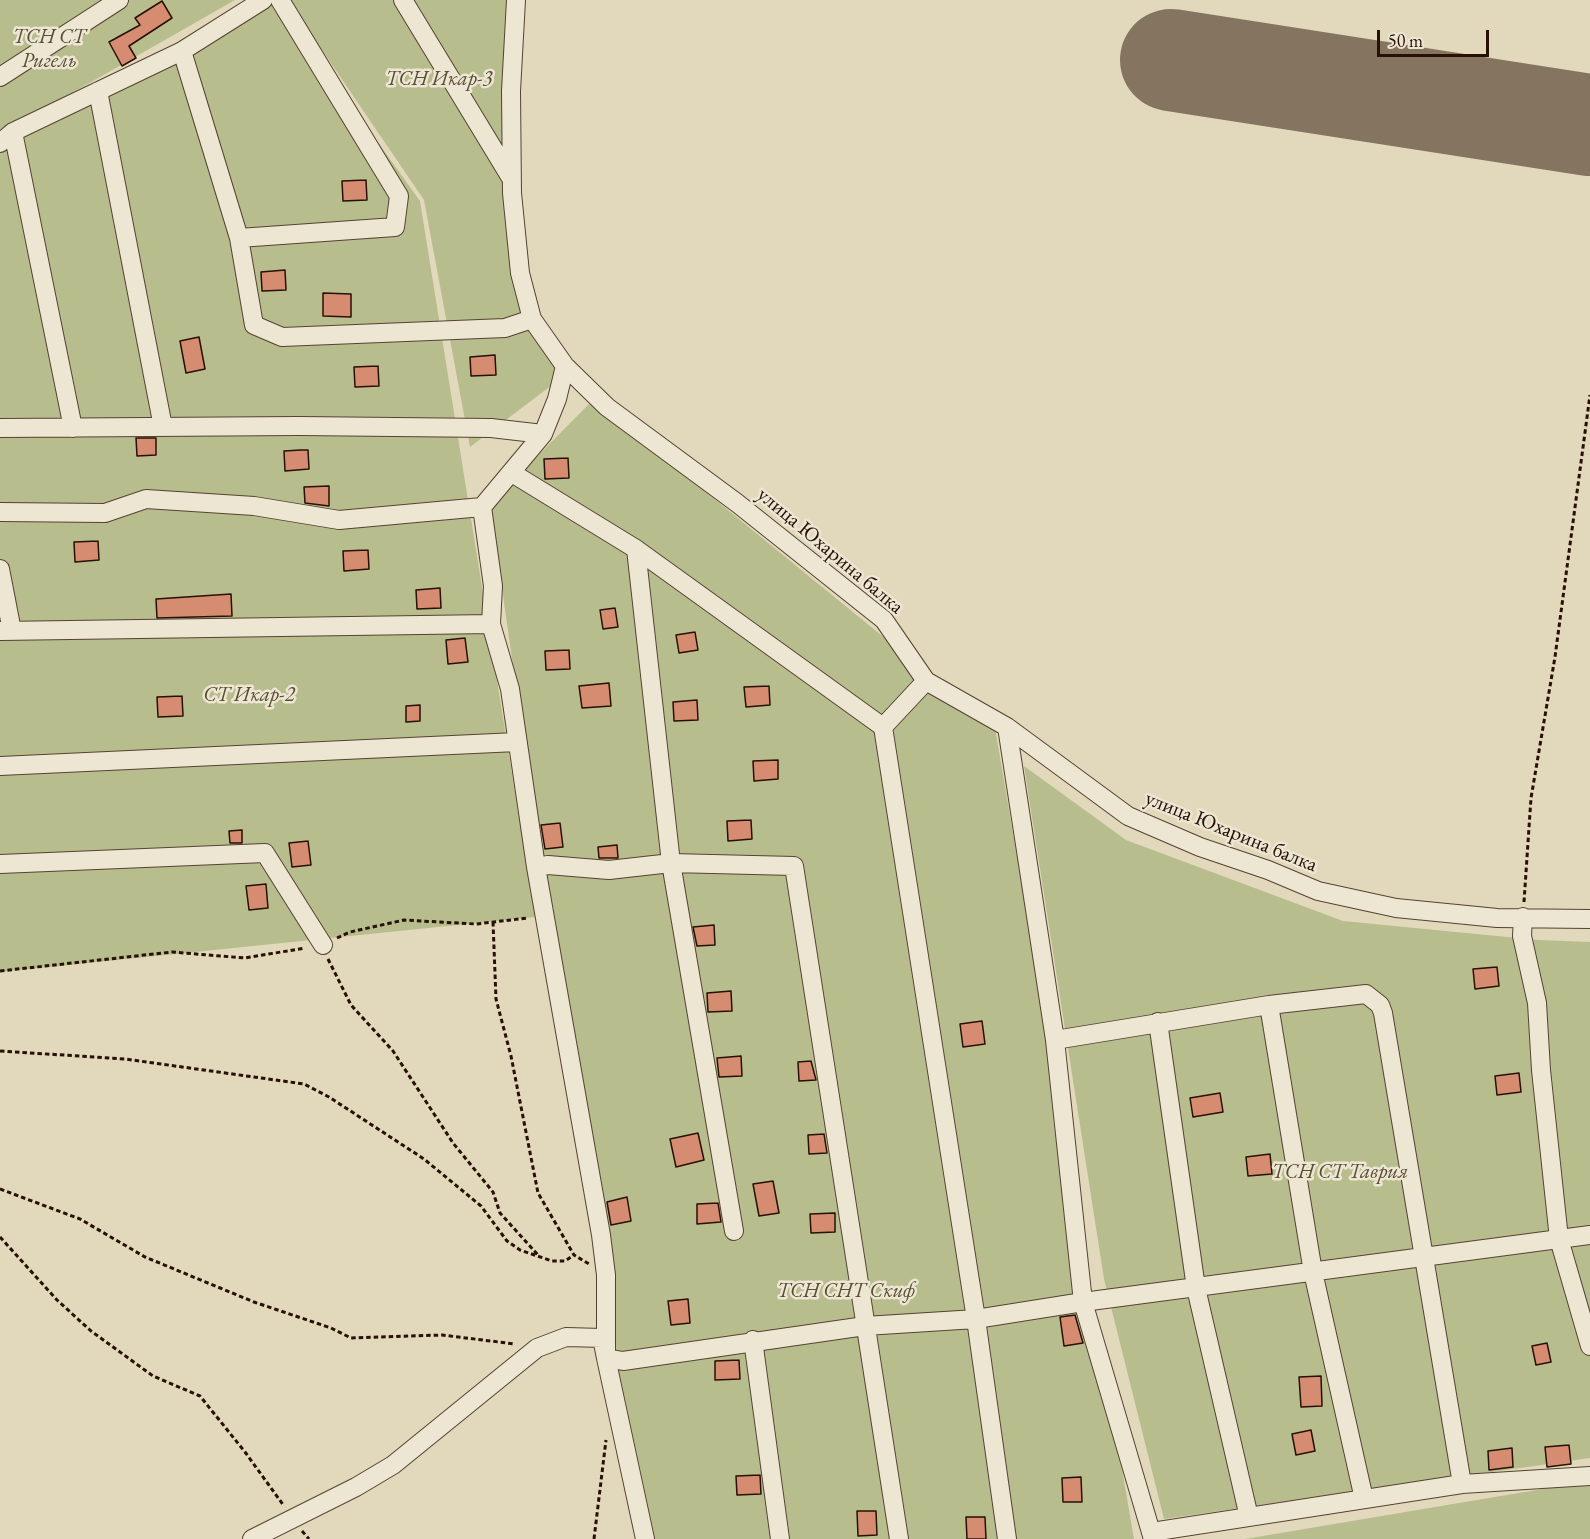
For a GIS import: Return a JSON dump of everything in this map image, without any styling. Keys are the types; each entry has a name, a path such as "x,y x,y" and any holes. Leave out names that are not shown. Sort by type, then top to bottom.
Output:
{"street":[{"path":"0,77 119,0"},
{"path":"73,428 7,137 182,51 263,0"},
{"path":"239,238 395,227 399,196 280,0"},
{"path":"403,0 512,178"},
{"name":"улица Юхарина балка","path":"516,0 511,91 512,178 520,273 532,319 565,366 607,407 737,503 884,620 926,681 1007,728 1128,816 1200,847 1268,870 1318,891 1396,908 1497,918 1590,919"},
{"path":"182,51 239,238 254,325 282,337 505,328 532,319"},
{"path":"98,91 164,427"},
{"path":"0,512 105,513 146,499 254,506 339,520 482,507 543,434 565,366"},
{"path":"0,428 491,428 543,434"},
{"path":"512,473 636,549 883,727 976,1319 1007,1539"},
{"path":"482,507 493,586 491,624 510,689 536,867 586,1146 606,1275 606,1358"},
{"path":"636,549 671,863 735,1232"},
{"path":"0,569 6,631 491,624"},
{"path":"883,727 926,681"},
{"path":"1007,728 1055,1040 1083,1302 1153,1535 1249,1517 1462,1484 1590,1476"},
{"path":"0,766 518,742"},
{"path":"0,864 265,853 323,945"},
{"path":"536,867 548,865 609,870 671,863 794,866 898,1539"},
{"path":"1523,917 1522,936 1537,1003 1541,1070 1559,1239 1590,1346"},
{"path":"1497,918 1522,936"},
{"path":"1055,1040 1269,1005 1366,994 1380,1005 1462,1484"},
{"path":"1269,1005 1313,1272 1365,1499"},
{"path":"1158,1022 1196,1288 1249,1517"},
{"path":"606,1358 623,1361 753,1340 865,1326 976,1319 1083,1302 1590,1235"},
{"path":"252,1539 393,1465 537,1348 566,1337 602,1338 645,1539"},
{"path":"753,1340 780,1539"}],"path":[{"path":"1523,917 1531,798 1555,657 1590,395"},
{"path":"0,971 172,952 245,958 323,945 350,932 404,920 476,924 545,915"},
{"path":"493,922 496,999 511,1056 538,1193 574,1255 606,1275"},
{"path":"323,945 332,971 351,1005 393,1051 453,1143 493,1192 500,1213 539,1256"},
{"path":"0,1051 125,1059 304,1084 329,1097 424,1159 481,1206 507,1241 520,1250 565,1261 574,1255"},
{"path":"0,1189 80,1219 145,1257 254,1302 331,1328 351,1338 442,1335 485,1338 537,1348"},
{"path":"0,1237 57,1300 90,1331 153,1376 200,1396 246,1452 309,1539"},
{"path":"594,1539 607,1431"}],"green space":[{"name":"ТСН СТ Ригель","path":"0,0 235,0 0,134"},
{"name":"СТ Икар-2","path":"255,0 276,0 420,201 535,917 0,972 0,148"},
{"name":"ТСН Икар-3","path":"288,0 518,0 522,244 537,315 560,379 470,447 424,200"},
{"name":"ТСН СНТ Скиф","path":"593,400 995,728 1134,1539 637,1539 490,504"},
{"name":"ТСН СТ Таврия","path":"1024,766 1126,840 1343,921 1538,940 1590,942 1590,1458 1164,1519 1104,1279"},
{"path":"1590,1481 1590,1539 1245,1539"}],"building":[{"path":"162,1 172,18 129,46 136,58 122,66 109,42 140,25 135,18"},
{"path":"366,180 367,200 343,201 342,181"},
{"path":"285,270 286,290 262,291 261,272"},
{"path":"323,293 351,294 351,317 323,316"},
{"path":"199,337 205,369 186,373 180,341"},
{"path":"495,355 496,375 471,376 470,357"},
{"path":"378,366 379,386 355,387 354,367"},
{"path":"136,438 156,438 156,455 137,456"},
{"path":"308,450 309,469 285,471 284,451"},
{"path":"568,458 569,478 545,479 544,459"},
{"path":"329,486 329,506 305,503 304,487"},
{"path":"98,541 99,560 75,562 74,542"},
{"path":"368,550 369,569 344,571 343,551"},
{"path":"440,588 441,608 417,609 416,590"},
{"path":"231,594 232,616 157,618 156,599"},
{"path":"615,608 618,627 603,629 600,610"},
{"path":"695,632 698,650 679,653 676,635"},
{"path":"465,638 468,662 448,664 446,640"},
{"path":"569,650 570,669 546,670 545,651"},
{"path":"609,683 611,706 582,708 579,686"},
{"path":"769,686 770,705 746,707 744,687"},
{"path":"182,696 183,716 158,717 157,697"},
{"path":"697,700 698,720 674,721 673,702"},
{"path":"420,705 420,721 406,722 406,706"},
{"path":"778,760 778,779 754,781 753,761"},
{"path":"751,820 752,839 728,841 727,821"},
{"path":"560,823 563,847 545,849 541,825"},
{"path":"242,830 242,843 230,843 229,831"},
{"path":"308,841 311,865 292,867 289,843"},
{"path":"617,845 618,858 599,858 598,847"},
{"path":"266,884 268,908 249,910 246,886"},
{"path":"714,925 715,945 697,946 693,927"},
{"path":"1497,967 1499,986 1475,989 1473,969"},
{"path":"731,991 732,1011 708,1012 707,993"},
{"path":"982,1021 985,1044 963,1047 960,1024"},
{"path":"741,1056 742,1076 719,1077 717,1058"},
{"path":"811,1061 816,1080 799,1081 798,1062"},
{"path":"1519,1073 1521,1092 1497,1095 1495,1076"},
{"path":"1220,1093 1223,1112 1193,1117 1190,1098"},
{"path":"698,1133 704,1160 676,1167 670,1139"},
{"path":"824,1134 827,1153 809,1154 808,1135"},
{"path":"1270,1154 1272,1174 1248,1176 1246,1157"},
{"path":"773,1181 779,1213 759,1216 753,1184"},
{"path":"627,1197 631,1221 611,1225 607,1202"},
{"path":"718,1203 721,1222 697,1224 697,1204"},
{"path":"835,1213 835,1232 811,1233 810,1214"},
{"path":"688,1299 690,1323 671,1325 668,1301"},
{"path":"1075,1315 1083,1343 1064,1346 1060,1317"},
{"path":"1547,1343 1551,1362 1536,1365 1532,1346"},
{"path":"739,1360 740,1379 715,1380 715,1361"},
{"path":"1321,1376 1322,1406 1301,1407 1299,1377"},
{"path":"1311,1430 1315,1451 1296,1455 1292,1434"},
{"path":"1569,1445 1571,1464 1547,1467 1545,1447"},
{"path":"1512,1448 1513,1467 1489,1470 1488,1451"},
{"path":"760,1475 761,1494 737,1495 736,1476"},
{"path":"1081,1477 1082,1502 1063,1502 1062,1478"},
{"path":"857,1511 876,1511 877,1535 858,1536"},
{"path":"966,1517 985,1517 986,1539 967,1539"}],"runway":[{"path":"1171,60 1590,125"}]}
